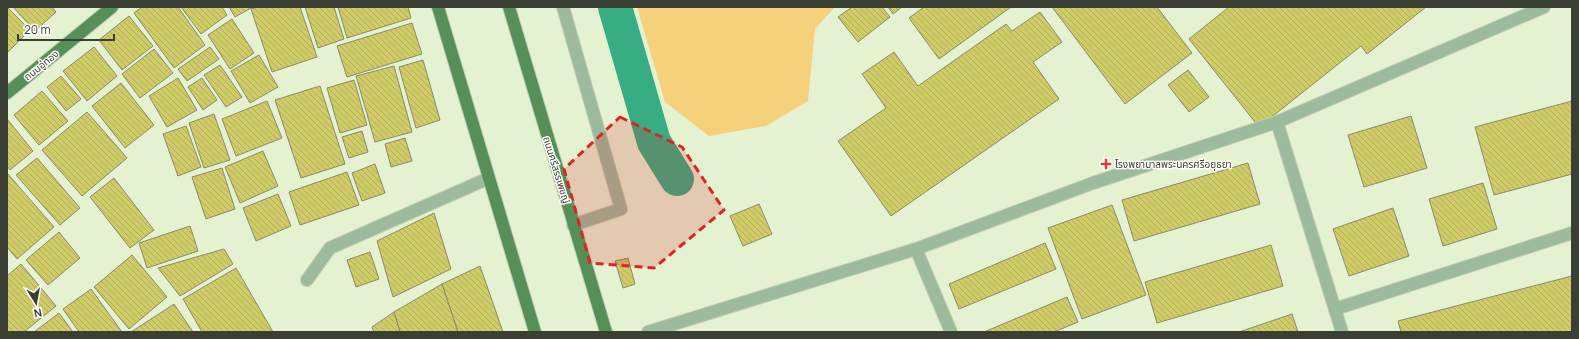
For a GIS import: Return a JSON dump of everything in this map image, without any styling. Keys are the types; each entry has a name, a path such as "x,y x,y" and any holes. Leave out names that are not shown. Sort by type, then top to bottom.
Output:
{"main road":[{"name":"ถนนอู่ทอง","path":"9,88 112,7"},
{"path":"438,7 535,332"},
{"name":"ถนนศรีสรรเพชญ์","path":"509,7 606,332"}],"lane":[{"path":"563,7 622,209 573,225"},
{"path":"648,332 916,249 1093,183 1277,122 1544,7"},
{"path":"1277,122 1342,332"},
{"path":"307,280 330,248 489,178"},
{"path":"1335,309 1572,233"},
{"path":"916,249 951,332"}],"highlighted area":[{"path":"620,117 682,147 724,210 654,268 590,263 564,169"}],"shaded area":[{"path":"637,7 835,7 815,29 808,101 766,126 709,136 665,102"}],"building":[{"path":"7,7 30,30 7,53"},
{"path":"13,7 52,7 56,12 35,31"},
{"path":"142,7 178,7 205,45 174,68 134,13"},
{"path":"181,7 222,7 227,15 201,34"},
{"path":"229,7 253,7 235,17"},
{"path":"258,7 300,7 317,57 272,72 251,9"},
{"path":"305,7 334,7 344,39 318,48"},
{"path":"338,7 408,7 411,18 347,38"},
{"path":"852,7 882,7 890,17 858,42 838,17"},
{"path":"888,7 902,7 893,14"},
{"path":"924,7 1011,7 939,59 909,18"},
{"path":"1052,7 1157,7 1192,53 1125,104"},
{"path":"1229,7 1426,7 1367,54 1361,46 1259,127 1189,39"},
{"path":"1040,12 1062,42 1033,62 1059,99 891,216 838,141 886,108 862,74 894,52 918,86 1006,24 1012,31"},
{"path":"129,16 153,46 122,70 99,40"},
{"path":"232,19 254,53 230,69 208,35"},
{"path":"412,23 422,54 347,77 337,46"},
{"path":"94,47 117,76 87,101 63,71"},
{"path":"210,47 219,59 187,81 178,69"},
{"path":"154,49 173,73 140,98 122,74"},
{"path":"259,55 278,87 250,103 231,71"},
{"path":"423,60 440,120 416,128 399,67"},
{"path":"220,65 242,97 226,107 204,75"},
{"path":"394,66 412,132 375,142 356,76"},
{"path":"1188,70 1209,97 1189,112 1168,85"},
{"path":"61,76 81,99 66,111 47,87"},
{"path":"178,78 197,110 167,127 149,96"},
{"path":"202,78 217,100 203,110 188,87"},
{"path":"354,80 367,125 340,133 327,88"},
{"path":"121,83 154,125 125,148 92,106"},
{"path":"320,86 345,164 301,178 275,100"},
{"path":"42,91 68,121 39,145 14,115"},
{"path":"267,101 282,138 236,156 222,119"},
{"path":"1572,101 1572,174 1494,195 1475,127"},
{"path":"87,112 127,158 82,196 42,150"},
{"path":"214,114 230,160 204,168 189,123"},
{"path":"1411,116 1427,168 1364,187 1348,135"},
{"path":"7,119 33,151 10,170 7,166"},
{"path":"186,126 201,167 178,176 163,134"},
{"path":"362,131 368,152 349,158 342,137"},
{"path":"405,138 412,161 391,167 385,144"},
{"path":"263,151 278,186 240,203 225,167"},
{"path":"37,158 80,208 60,225 16,175"},
{"path":"1248,163 1260,204 1134,241 1122,200"},
{"path":"375,164 385,193 362,201 352,173"},
{"path":"222,168 235,209 206,219 192,177"},
{"path":"347,172 359,205 300,225 289,192"},
{"path":"7,173 54,227 17,259 7,247"},
{"path":"114,178 154,230 130,248 90,197"},
{"path":"1483,183 1497,229 1443,246 1429,199"},
{"path":"278,194 291,226 256,241 243,208"},
{"path":"759,204 772,234 743,246 730,216"},
{"path":"1112,205 1146,295 1082,319 1048,228"},
{"path":"1393,208 1409,256 1349,276 1333,229"},
{"path":"434,213 451,269 393,297 377,241"},
{"path":"190,226 198,251 147,268 139,243"},
{"path":"59,232 80,258 48,285 26,260"},
{"path":"1045,243 1056,269 959,309 949,284"},
{"path":"1271,245 1283,286 1157,323 1145,282"},
{"path":"224,249 233,264 180,296 158,268"},
{"path":"370,252 379,279 356,287 347,260"},
{"path":"132,255 167,297 129,329 94,287"},
{"path":"628,258 635,284 623,288 615,261"},
{"path":"21,264 56,306 24,332 7,332 7,276"},
{"path":"480,266 503,332 458,332 442,284"},
{"path":"236,268 273,332 202,332 183,299"},
{"path":"1572,276 1572,332 1401,332 1398,321"},
{"path":"442,284 458,332 400,332 394,312"},
{"path":"91,289 122,332 79,332 63,309"},
{"path":"1067,297 1078,322 1054,332 984,332"},
{"path":"174,304 193,332 131,332"},
{"path":"394,312 400,332 374,332 372,327"},
{"path":"59,313 73,332 34,332"},
{"path":"1292,314 1298,332 1239,332"}],"waterway":[{"path":"615,7 654,142 677,179"}],"place":[{"name":"โรงพยาบาลพระนครศรีอยุธยา","path":"1106,164"}]}
